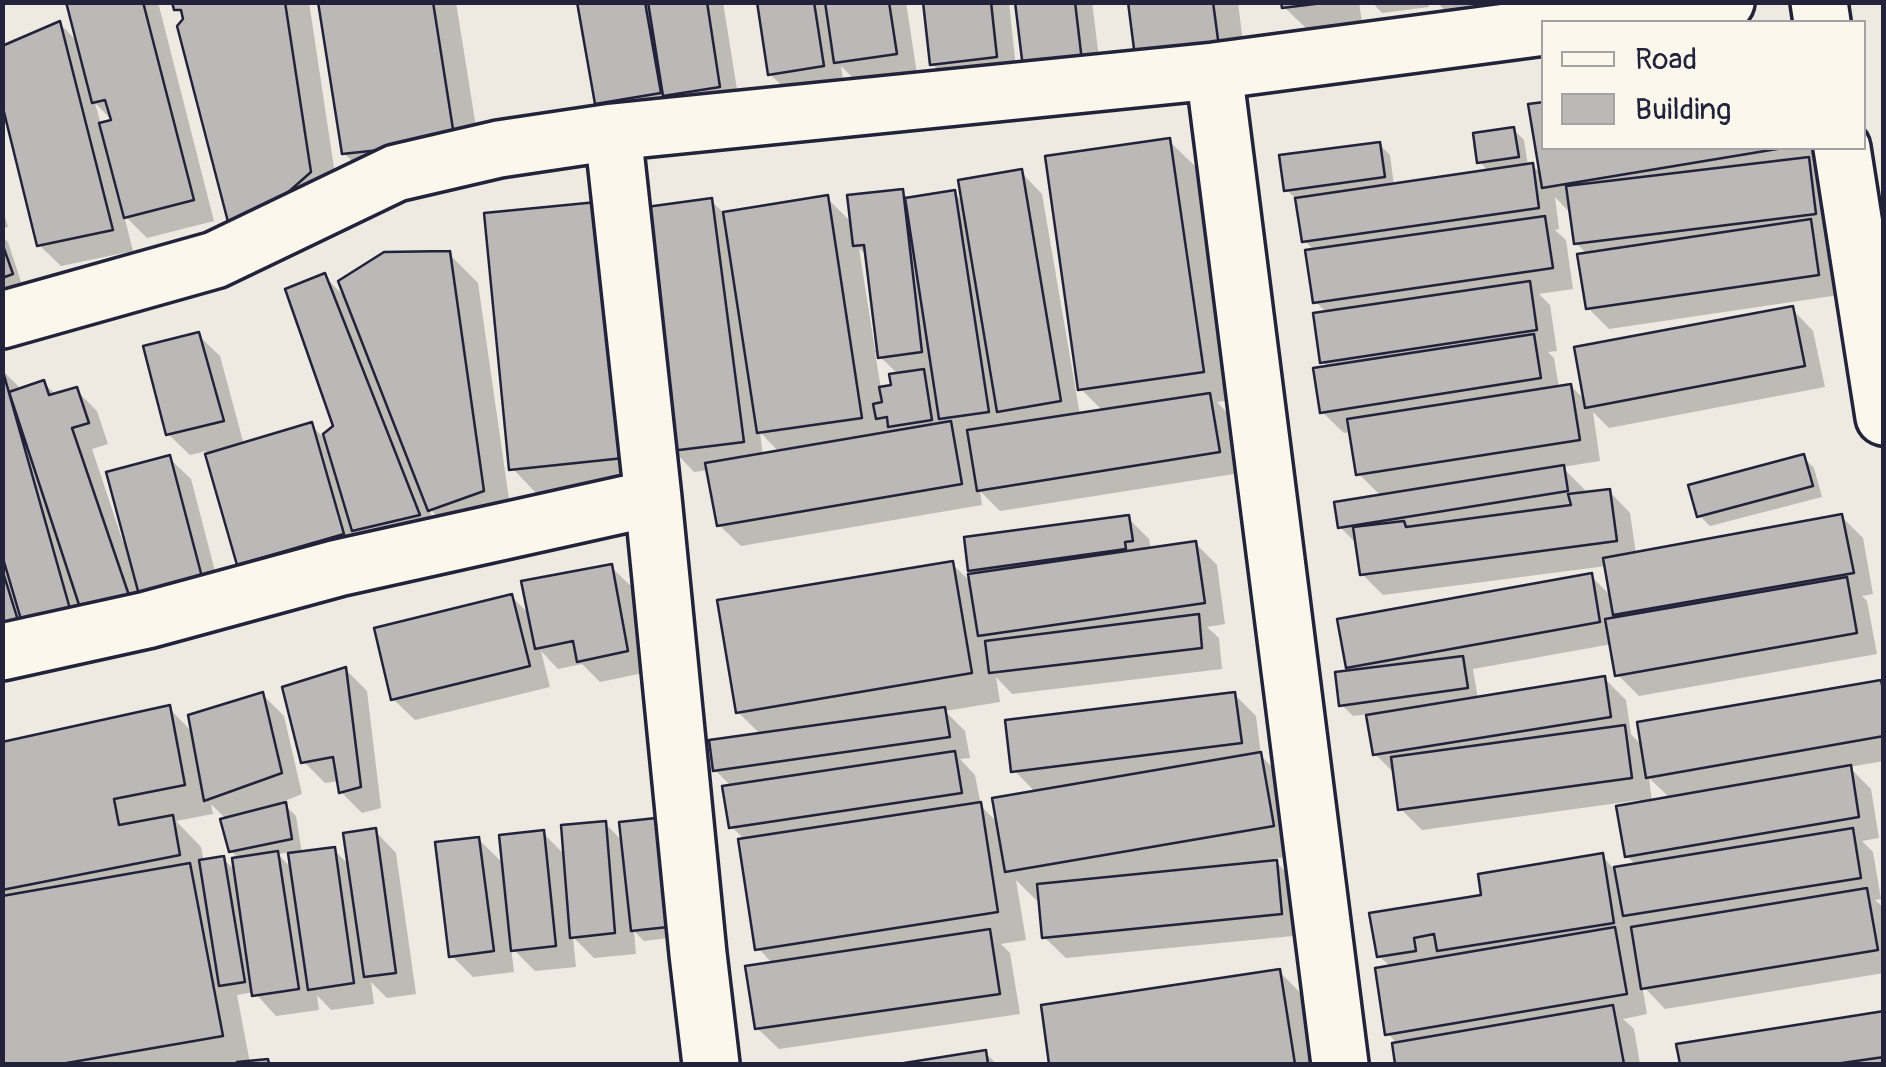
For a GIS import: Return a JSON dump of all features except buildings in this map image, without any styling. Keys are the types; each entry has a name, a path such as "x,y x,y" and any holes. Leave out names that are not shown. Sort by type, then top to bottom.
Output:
{"street":[{"path":"1591,20 1726,2"},
{"path":"2,320 215,260 396,172 498,149 613,132 1214,70 1541,27"},
{"path":"1214,70 1340,1064"},
{"path":"613,132 711,1064"},
{"path":"1842,150 1884,416"},
{"path":"2,652 147,620 338,568 654,498"}]}
